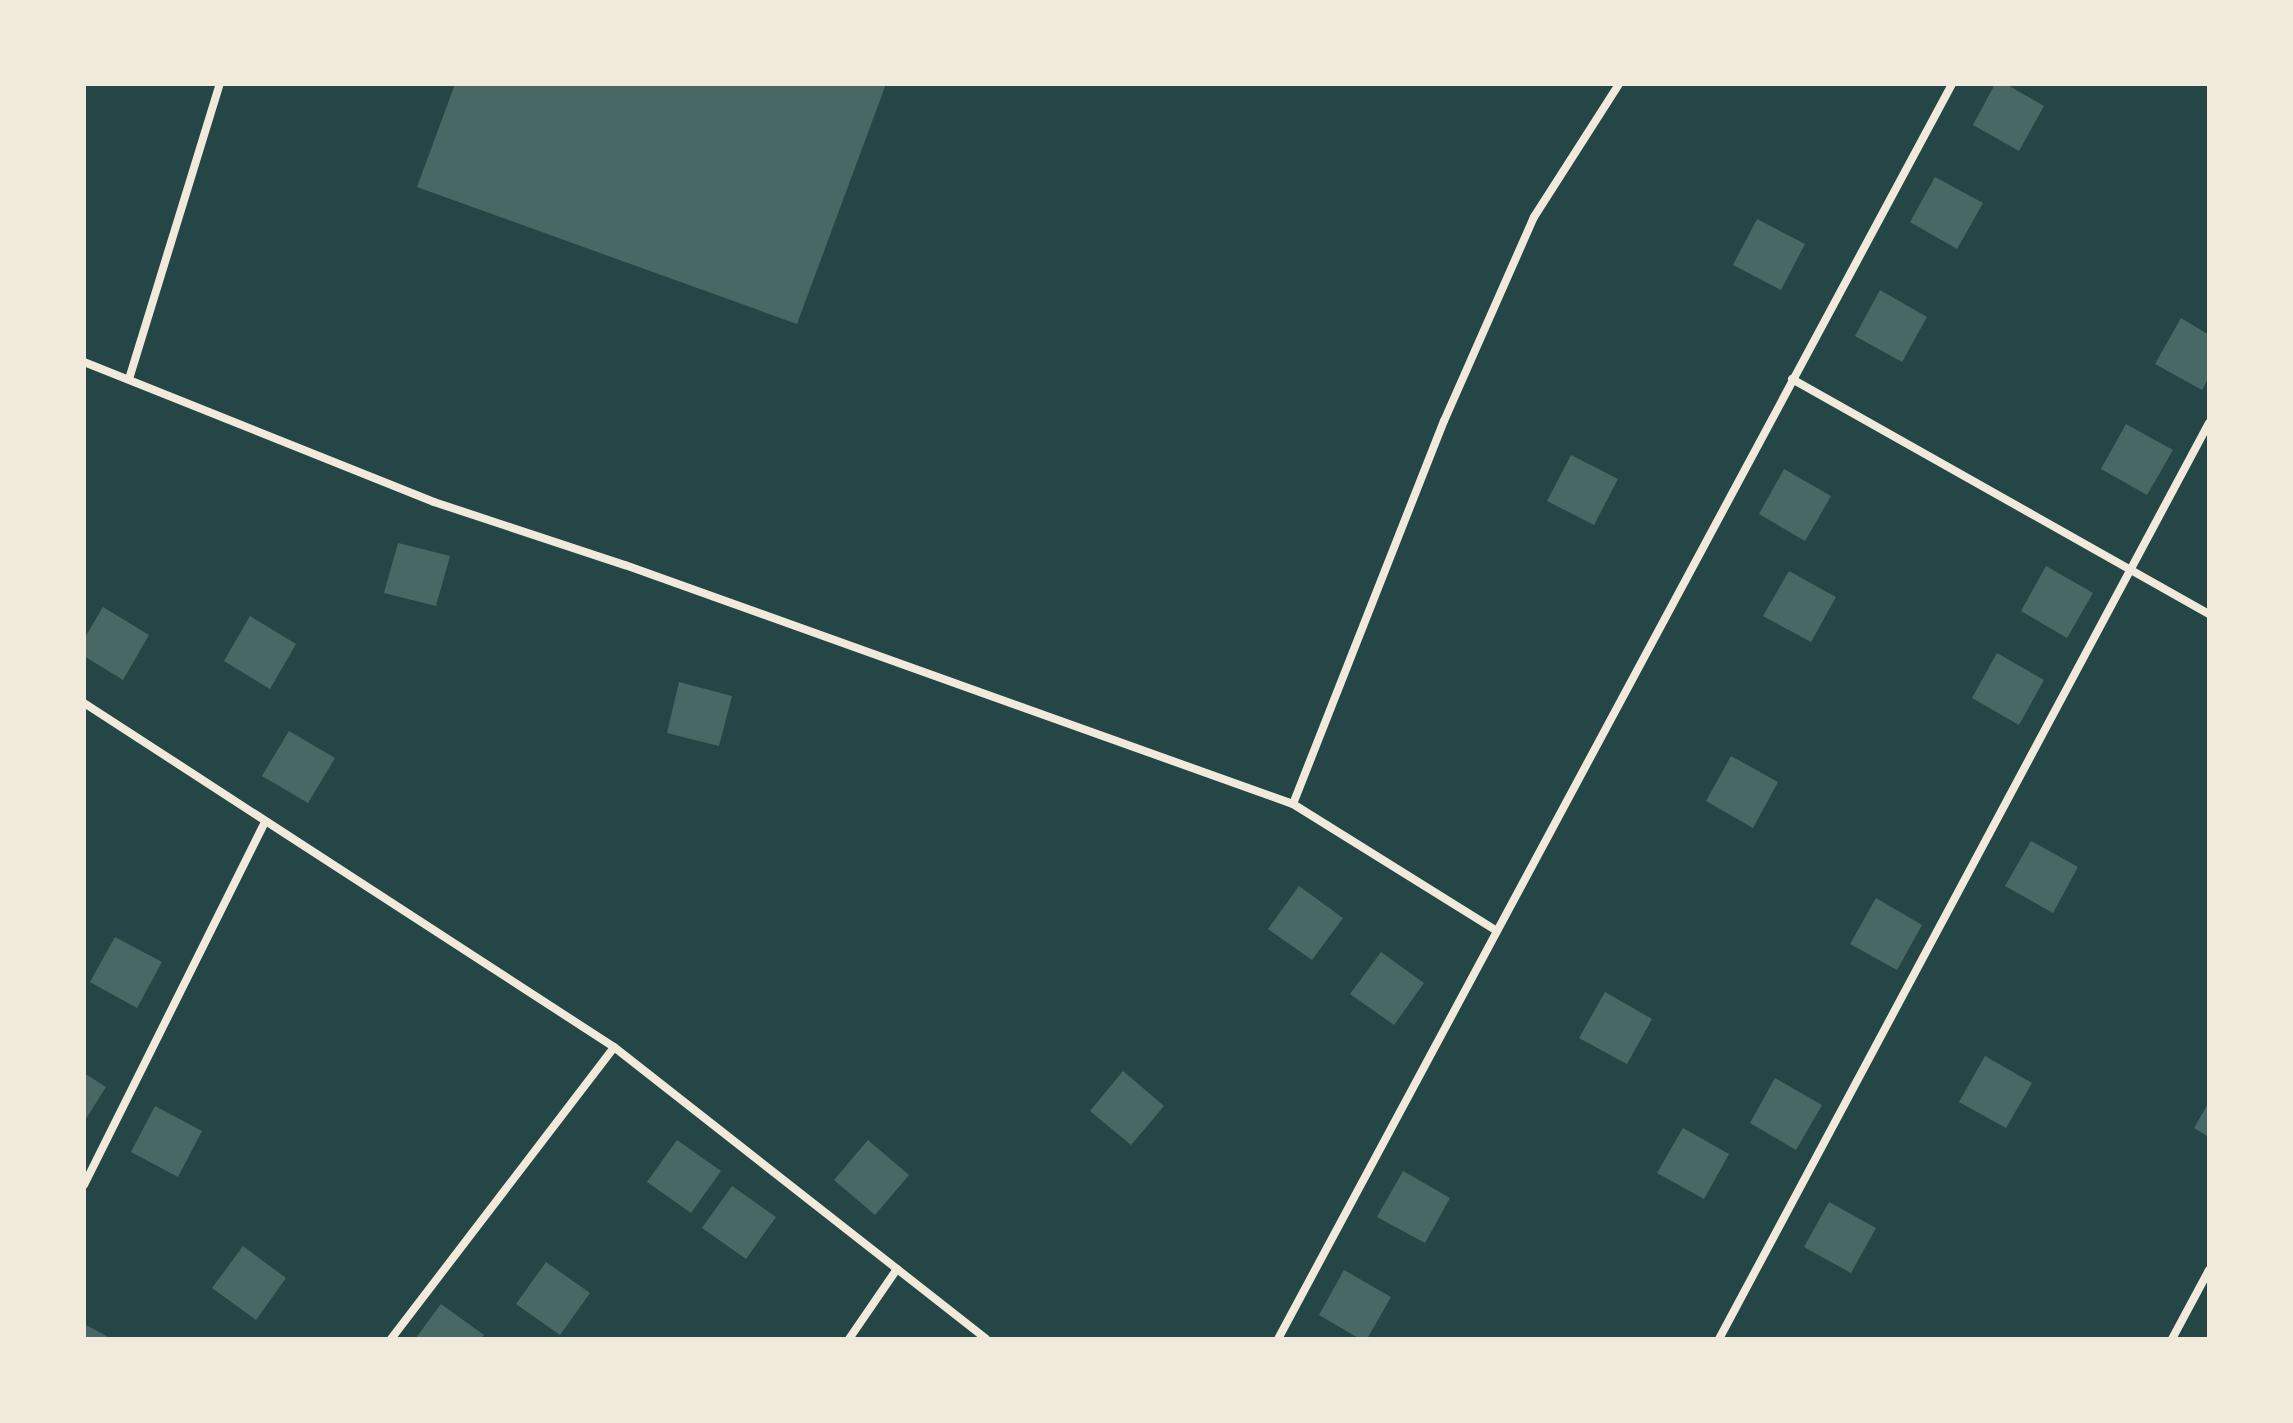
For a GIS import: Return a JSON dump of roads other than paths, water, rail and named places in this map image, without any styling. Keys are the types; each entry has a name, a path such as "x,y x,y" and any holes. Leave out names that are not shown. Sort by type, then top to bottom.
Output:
{"street":[{"path":"129,379 220,84"},
{"path":"1293,804 1444,421 1534,217 1619,84"},
{"path":"1278,1339 1952,84"},
{"path":"84,362 434,502 625,565 1293,804 1497,931"},
{"path":"1792,379 2131,573 2209,614"},
{"path":"1719,1339 2209,423"},
{"path":"84,703 614,1047 986,1339"},
{"path":"84,1185 265,822"},
{"path":"391,1339 614,1047"},
{"path":"849,1339 897,1269"},
{"path":"2172,1339 2209,1270"}]}
